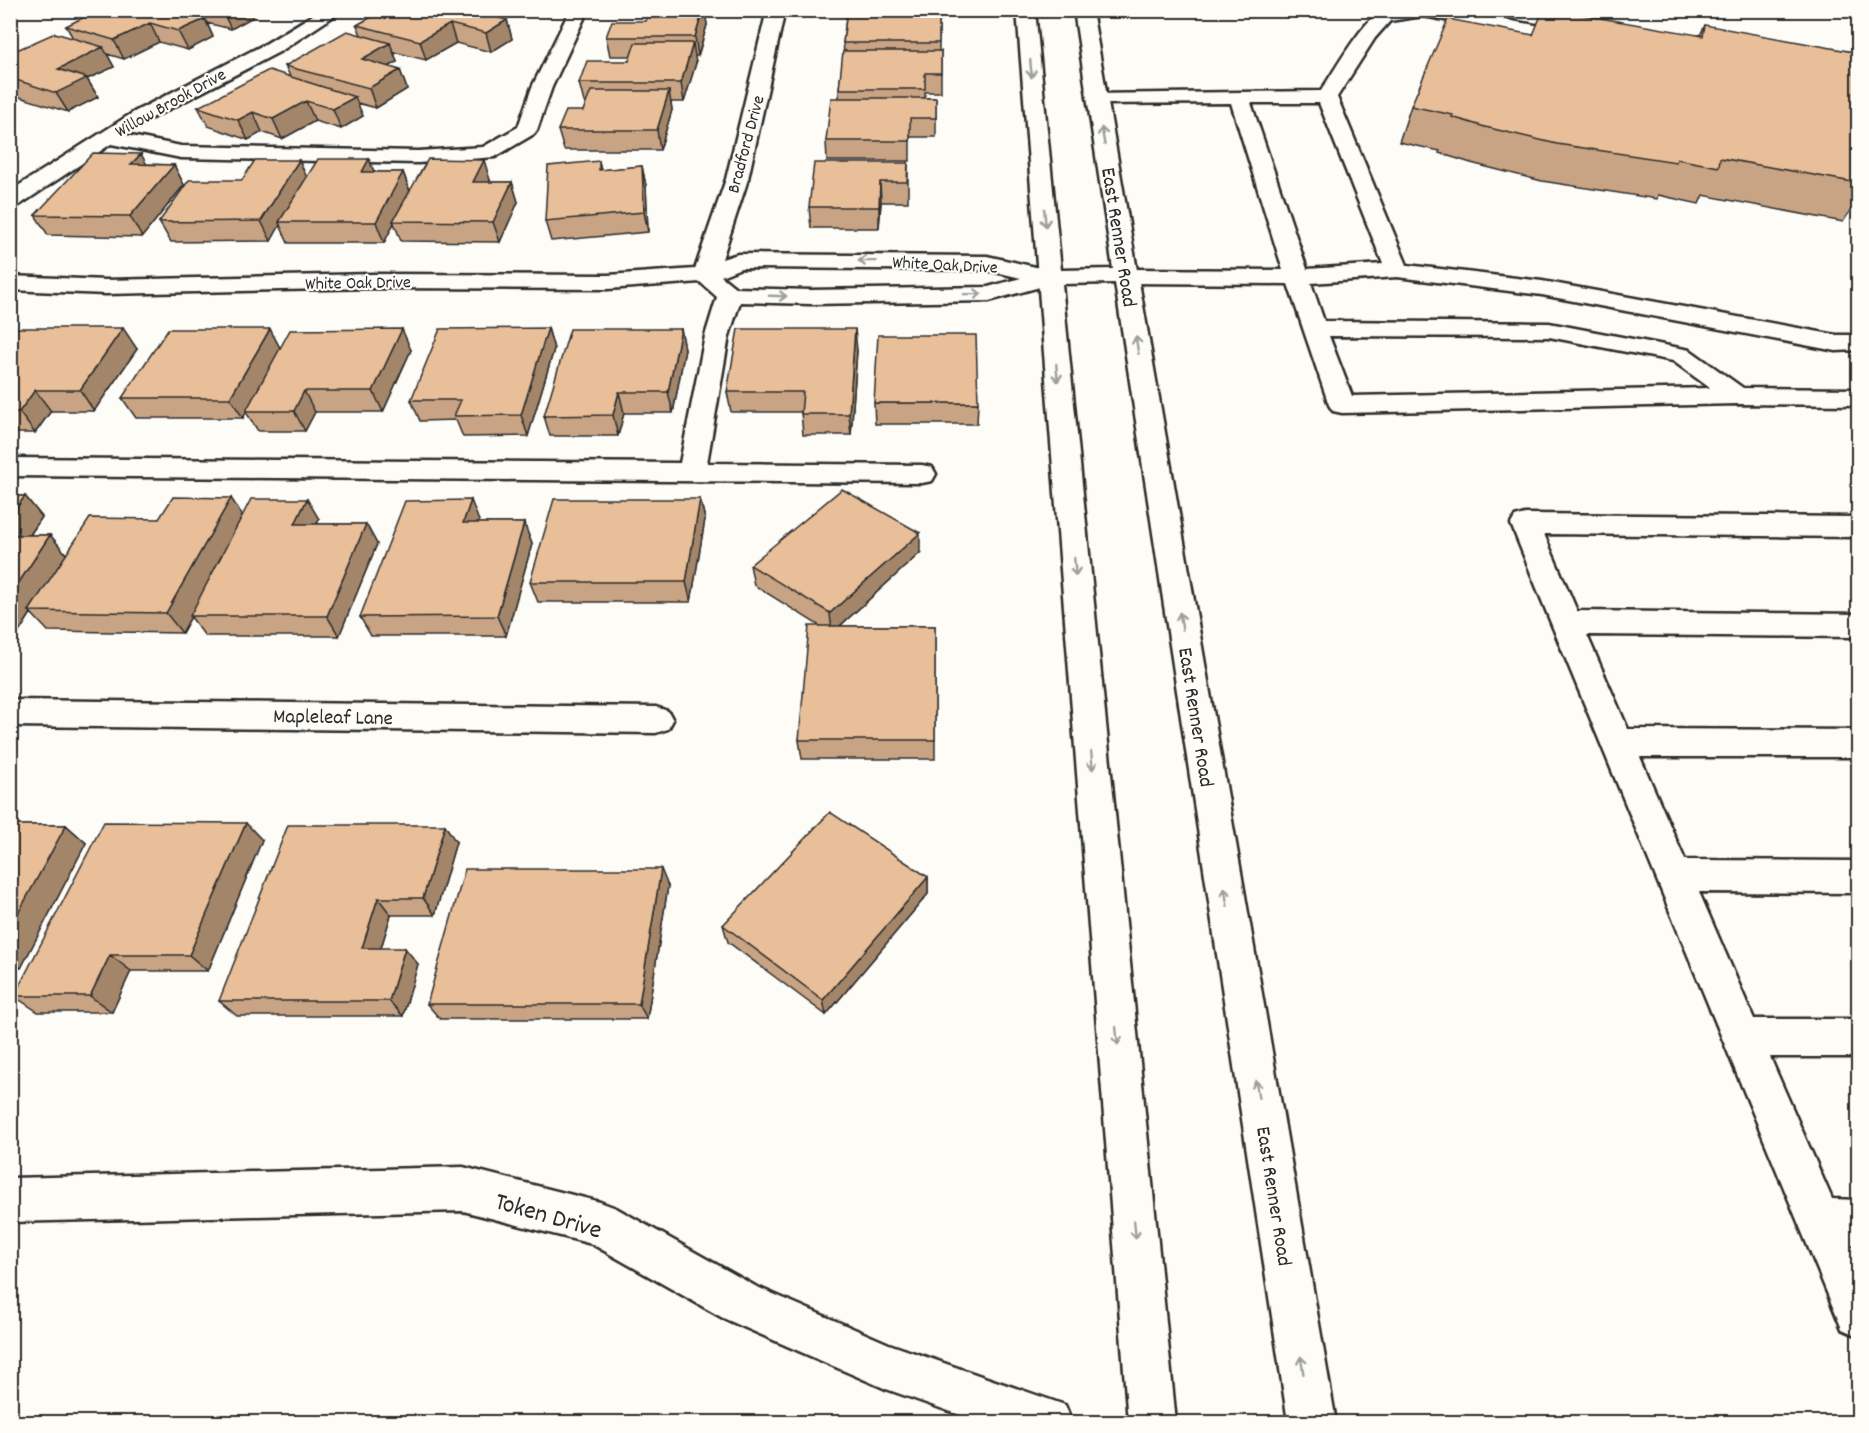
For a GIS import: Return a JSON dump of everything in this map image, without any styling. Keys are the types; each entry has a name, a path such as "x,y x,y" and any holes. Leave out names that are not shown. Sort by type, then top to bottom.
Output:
{"street":[{"name":"Willow Brook Drive","path":"10,201 106,137 207,80 274,47 334,10"},
{"path":"106,137 181,152 418,157 488,153 527,130 542,87 579,10"},
{"name":"Bradford Drive","path":"705,275 737,179 776,10"},
{"path":"1026,10 1152,1422"},
{"name":"East Renner Road","path":"1083,10 1311,1422"},
{"path":"1327,97 1368,35 1384,16 1423,11 1598,42"},
{"path":"1239,97 1314,328 1342,405 1737,396 1858,397"},
{"path":"1097,98 1327,97"},
{"path":"1327,97 1397,270"},
{"name":"White Oak Drive","path":"10,283 106,287 373,281 608,282 705,275 738,261 987,263 1050,277"},
{"path":"1050,277 1298,277 1397,270 1542,288 1836,343 1858,343"},
{"path":"692,472 717,336 730,295 705,275"},
{"name":"White Oak Drive","path":"730,295 811,297 989,294 1050,277"},
{"path":"1675,312 1681,356"},
{"path":"1314,328 1549,330 1681,356 1737,396"},
{"path":"10,467 922,474"},
{"path":"1858,527 1525,524 1742,1038 1839,1222 1858,1313"},
{"path":"1566,622 1858,625"},
{"name":"Mapleleaf Lane","path":"10,713 656,720"},
{"path":"1617,743 1858,743"},
{"path":"1673,876 1858,877"},
{"path":"1742,1038 1858,1038"},
{"name":"Token Drive","path":"10,1200 463,1189 600,1224 739,1302 886,1366 1048,1422"}],"building":[{"path":"99,10 176,10 205,19 178,31 150,23 114,40 66,26"},
{"path":"384,10 469,10 507,20 486,33 450,24 420,41 357,25"},
{"path":"650,10 703,10 695,37 606,37 612,21 646,21"},
{"path":"847,10 939,10 939,43 843,43"},
{"path":"1543,10 1703,36 1705,25 1853,52 1858,100 1858,183 1720,158 1719,167 1677,159 1676,162 1557,144 1485,127 1452,117 1453,115 1411,106 1448,19 1533,35"},
{"path":"347,31 390,43 362,59 400,70 369,88 285,66"},
{"path":"55,33 103,47 58,69 87,78 56,93 10,78 10,53"},
{"path":"635,43 693,43 681,83 579,83 587,61 629,61"},
{"path":"843,51 941,51 941,73 925,73 925,89 839,89"},
{"path":"269,70 355,97 333,109 306,101 273,119 253,112 238,120 198,107"},
{"path":"591,91 669,91 657,130 558,130 566,111 583,111"},
{"path":"831,98 936,98 936,118 910,118 910,141 826,141"},
{"path":"93,153 141,154 131,164 174,165 130,216 35,215"},
{"path":"318,159 369,159 362,172 403,172 376,222 279,222"},
{"path":"428,159 484,160 473,182 512,182 493,222 393,221"},
{"path":"255,160 299,160 261,221 159,222 189,180 242,180"},
{"path":"599,161 599,170 642,166 644,212 545,221 548,166"},
{"path":"814,163 908,163 907,182 880,182 879,207 809,207"},
{"path":"15,328 123,328 80,390 35,390 19,412 10,412 10,334"},
{"path":"548,328 521,415 454,416 461,400 411,400 440,329"},
{"path":"168,329 270,329 230,398 122,398"},
{"path":"402,329 373,391 304,391 294,411 246,411 290,330"},
{"path":"570,329 681,329 668,392 619,392 613,415 544,416"},
{"path":"738,329 855,329 849,414 801,414 803,392 727,392"},
{"path":"878,335 976,335 978,403 874,403"},
{"path":"842,489 920,533 830,613 750,565"},
{"path":"10,496 25,496 10,517"},
{"path":"173,497 231,498 166,613 29,611 90,518 159,519"},
{"path":"251,499 307,499 295,524 366,524 327,616 190,616"},
{"path":"554,499 700,499 686,582 530,582"},
{"path":"471,500 463,523 524,523 497,616 360,617 405,501"},
{"path":"10,535 50,535 10,596"},
{"path":"809,626 935,626 935,740 799,740"},
{"path":"830,812 928,877 823,1000 723,925"},
{"path":"104,822 246,823 189,955 110,955 90,996 14,996"},
{"path":"10,825 66,825 10,928"},
{"path":"288,825 445,825 423,898 378,898 362,948 405,948 389,1001 219,1001"},
{"path":"465,869 661,869 639,1004 427,1004"}]}
